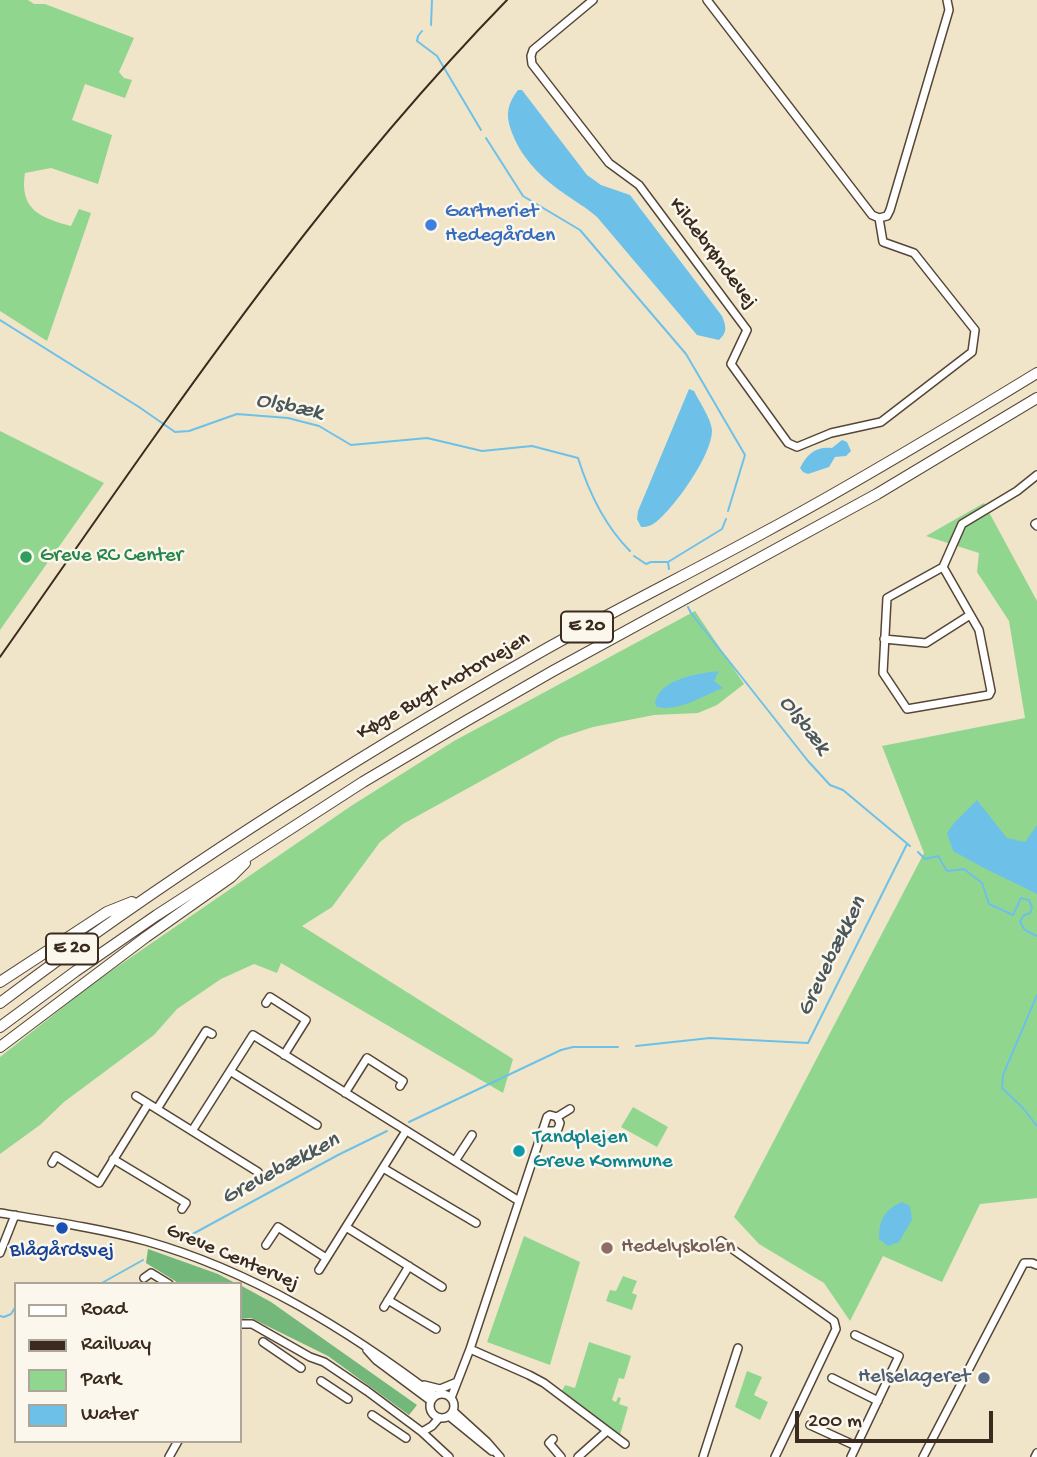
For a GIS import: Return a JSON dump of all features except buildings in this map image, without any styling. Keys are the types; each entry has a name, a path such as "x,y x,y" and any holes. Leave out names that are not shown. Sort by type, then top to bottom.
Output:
{"highway":[{"name":"Køge Bugt Motorvejen","path":"0,1003 145,897 352,763 541,652 857,481 1037,373"},
{"name":"Køge Bugt Motorvejen","path":"0,1027 136,929 363,782 553,671 877,494 1037,398"},
{"path":"0,1047 231,877 260,848"},
{"path":"0,982 107,912 145,897"}],"street":[{"name":"Kildebrøndevej","path":"593,0 533,50 532,64 609,163 639,185 747,330 731,364 788,443 796,447 831,433 881,422 972,352 975,330 914,253 883,242 879,218 872,215 707,0"},
{"path":"879,218 887,216 890,210 949,10 947,0"},
{"path":"943,567 979,629 991,691 989,695 907,709 883,673 887,598 943,567 962,524 1017,491 1037,475"},
{"path":"884,639 926,643 970,615"},
{"path":"266,1003 270,997 306,1020 284,1055"},
{"path":"157,1109 206,1031 212,1034"},
{"path":"192,1131 253,1035 519,1201"},
{"path":"345,1093 367,1058 403,1081 400,1086"},
{"path":"230,1071 317,1125"},
{"path":"136,1096 258,1172"},
{"path":"52,1163 56,1156 99,1183 148,1104"},
{"path":"449,1397 470,1349 542,1131 558,1129 557,1117 570,1110"},
{"path":"319,1270 406,1131"},
{"path":"455,1161 472,1135"},
{"path":"113,1159 186,1203 182,1209"},
{"path":"383,1168 476,1223"},
{"name":"Greve Centervej","path":"0,1213 112,1232 183,1253 266,1288 380,1355 416,1382 433,1399"},
{"path":"0,1253 15,1215"},
{"path":"266,1245 278,1227 326,1258"},
{"path":"346,1227 442,1287"},
{"path":"721,1241 836,1324 775,1457"},
{"path":"923,1457 1024,1263 1037,1265"},
{"path":"409,1266 386,1303 436,1329"},
{"path":"144,1278 151,1273 166,1282"},
{"path":"242,1324 251,1324 343,1374 422,1432 449,1457"},
{"path":"851,1457 900,1356 855,1335"},
{"path":"263,1342 301,1368"},
{"path":"278,1352 285,1342"},
{"name":"Greve Centervej","path":"359,1342 376,1360 433,1399"},
{"path":"704,1457 738,1348"},
{"path":"470,1349 544,1383 625,1444"},
{"path":"333,1389 343,1374"},
{"path":"832,1378 878,1401"},
{"path":"321,1381 348,1399"},
{"path":"416,1382 440,1389 457,1382"},
{"path":"435,1415 430,1408 433,1399 441,1394 449,1397 454,1406 451,1414"},
{"path":"386,1425 395,1412"},
{"path":"422,1432 435,1415 451,1414 499,1456"},
{"path":"372,1415 406,1438"},
{"path":"810,1425 856,1447"},
{"path":"578,1457 607,1431"},
{"path":"553,1439 549,1443 561,1457"}],"green space":[{"path":"0,0 28,0 34,4 45,4 134,38 119,72 124,78 132,80 125,98 85,84 72,120 112,135 98,184 51,168 25,173 25,196 29,204 50,220 71,226 79,209 91,213 47,341 0,311"},
{"name":"Greve RC Center","path":"0,431 104,483 0,630"},
{"path":"984,503 1037,601 1037,1198 980,1204 942,1282 883,1256 850,1321 824,1283 759,1244 734,1217 924,853 882,746 1025,718 1009,621 977,572 979,553 926,536"},
{"path":"695,611 744,684 717,705 698,713 654,715 593,727 559,738 403,824 380,842 332,907 302,926 513,1059 503,1093 281,963 277,973 254,964 221,979 177,1009 154,1035 0,1154 0,1057 95,982 351,806 454,741"},
{"path":"633,1107 668,1127 657,1147 621,1127"},
{"path":"524,1236 580,1262 550,1365 487,1342"},
{"path":"148,1249 233,1282 177,1282 146,1263"},
{"path":"623,1276 637,1281 632,1293 637,1295 632,1310 606,1301 610,1290 616,1291"},
{"path":"242,1286 271,1302 417,1405 409,1415 328,1356 251,1318 242,1319"},
{"path":"589,1342 631,1356 624,1379 619,1378 612,1400 616,1402 618,1397 621,1398 619,1404 628,1407 620,1435 562,1391 565,1385 575,1388"},
{"path":"747,1371 762,1377 754,1395 768,1402 760,1420 735,1407"}],"water":[{"path":"518,90 522,90 587,175 601,185 630,195 722,316 725,329 719,340 697,335 597,217 554,186 531,165 515,139 508,119 510,104"},
{"path":"689,389 694,391 710,422 712,431 706,453 691,480 664,515 649,526 641,527 637,519 638,511"},
{"path":"842,440 847,442 851,451 846,456 835,457 829,467 808,474 800,468 813,452 821,448 832,448"},
{"path":"719,671 714,681 723,688 682,705 657,707 655,703 658,695 672,683"},
{"path":"977,800 1007,838 1025,842 1037,825 1037,894 953,851 947,833"},
{"path":"902,1202 910,1206 912,1220 899,1242 888,1246 879,1239 880,1226 887,1212"}],"waterway":[{"path":"431,25 432,0"},
{"path":"422,31 417,41 437,56 481,130"},
{"path":"486,138 523,196 580,230 686,354 745,455 728,511"},
{"name":"Olsbæk","path":"0,320 175,432 189,431 237,414 288,418 319,426 351,445 427,438 482,451 532,446 578,458 598,508 630,551"},
{"path":"668,562 722,529 726,519"},
{"name":"Olsbæk","path":"634,556 646,564 668,562 669,569"},
{"name":"Olsbæk","path":"688,607 808,761 830,785 843,790 910,846"},
{"name":"Grevebækken","path":"636,1046 710,1038 808,1043 907,844"},
{"name":"Olsbæk","path":"918,852 925,859 938,856 947,871 964,869 982,883 989,904 1013,915 1021,898 1029,900 1032,907 1030,913 1023,916 1020,922 1025,930 1037,936"},
{"name":"Olsbæk","path":"1037,995 1003,1075 1002,1088 1037,1126"},
{"name":"Grevebækken","path":"409,1122 561,1050 573,1047 618,1047"},
{"name":"Grevebækken","path":"189,1236 387,1131"},
{"name":"Grevebækken","path":"104,1282 143,1260"},
{"name":"Grevebækken","path":"0,1316 11,1314 14,1309"}],"railway":[{"path":"0,657 179,402 303,236 436,76 507,0"}],"place":[{"name":"Gartneriet Hedegården","path":"431,225"},
{"name":"Greve RC Center","path":"26,557"},
{"name":"Tandplejen Greve Kommune","path":"519,1151"},
{"name":"Blågårdsvej","path":"62,1228"},
{"name":"Hedelyskolen","path":"607,1248"},
{"name":"Helselageret","path":"984,1378"}]}
